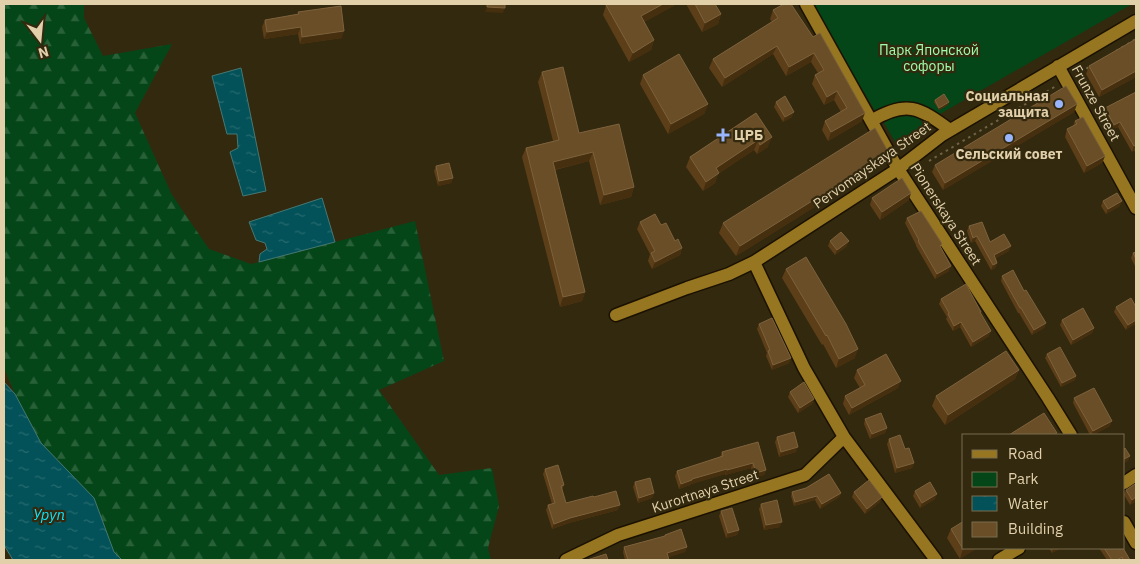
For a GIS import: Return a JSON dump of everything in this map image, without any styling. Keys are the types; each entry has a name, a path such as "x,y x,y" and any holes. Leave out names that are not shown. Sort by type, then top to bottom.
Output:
{"street":[{"name":"Pionerskaya Street","path":"806,4 898,169 1070,434"},
{"name":"Pervomayskaya Street","path":"616,315 729,274 754,262 898,169 950,130 1136,20"},
{"name":"Frunze Street","path":"1058,66 1136,208"},
{"path":"871,121 897,108 909,108 933,118 950,130"},
{"path":"754,262 804,368 844,437 936,560"},
{"name":"Kurortnaya Street","path":"566,560 618,535 805,475 844,437"},
{"path":"1125,482 1136,475"},
{"path":"1125,524 1136,543"},
{"path":"999,560 1017,549"}],"path":[{"path":"1113,53 1136,39"},
{"path":"926,162 1097,62"}],"green space":[{"path":"4,4 84,4 84,18 103,56 172,44 135,113 172,195 209,249 251,264 415,221 444,361 379,390 439,475 492,468 499,506 488,548 491,560 122,560 114,552 94,498 41,443 15,394 4,368"},
{"name":"Парк Японской софоры","path":"811,4 1132,4 933,118 920,112 878,116"},
{"path":"905,113 919,119 924,127 912,138 897,145 884,123 889,118"}],"water":[{"path":"241,68 266,191 243,196 230,152 238,148 237,134 227,134 212,76"},
{"path":"322,198 335,242 259,262 260,254 267,249 265,243 256,240 249,222"},
{"name":"Уруп","path":"4,382 15,394 41,443 94,498 114,552 122,560 13,560 4,545"}],"building":[{"path":"487,4 505,4 505,8 487,7"},
{"path":"663,4 641,16 654,40 633,53 606,5"},
{"path":"695,4 715,4 721,14 705,23"},
{"path":"784,4 791,4 813,37 820,33 865,113 831,132 825,121 847,108 837,91 827,97 815,75 824,70 814,53 789,67 777,46 725,78 713,59 778,18 773,10"},
{"path":"341,6 344,31 302,37 301,27 267,32 265,20 299,14 298,12"},
{"path":"1136,39 1136,71 1102,90 1089,66"},
{"path":"679,54 708,104 671,124 643,75"},
{"path":"563,67 579,133 619,124 634,187 604,195 593,152 553,162 585,292 563,297 526,148 559,140 542,72"},
{"path":"1066,86 1077,104 945,183 935,165"},
{"path":"1136,92 1136,145 1134,146 1120,122 1114,125 1105,108"},
{"path":"944,94 949,102 939,108 935,100"},
{"path":"785,96 794,112 785,117 776,102"},
{"path":"756,113 772,137 760,145 758,140 716,168 719,173 706,182 690,157"},
{"path":"1083,117 1105,156 1087,166 1067,129 1077,124 1075,121"},
{"path":"875,128 889,153 740,246 723,223"},
{"path":"449,163 453,178 439,181 436,166"},
{"path":"902,178 911,193 882,212 872,198"},
{"path":"1117,193 1122,201 1108,209 1103,201"},
{"path":"921,211 941,242 940,246 951,266 937,274 907,218"},
{"path":"655,214 661,225 666,223 675,241 678,239 682,248 655,262 651,253 655,251 640,222"},
{"path":"982,222 990,242 1004,234 1011,246 994,255 997,263 993,265 977,236 973,238 969,226"},
{"path":"841,232 849,241 837,250 830,241"},
{"path":"806,257 846,324 858,349 839,359 827,335 786,269"},
{"path":"1013,270 1024,291 1026,290 1046,323 1034,330 1002,276"},
{"path":"966,284 991,331 973,342 961,322 954,326 941,299"},
{"path":"1131,298 1136,307 1136,320 1128,325 1116,307"},
{"path":"1083,308 1094,328 1073,340 1062,320"},
{"path":"772,318 791,358 773,365 768,351 770,350 759,324"},
{"path":"1060,347 1076,376 1062,383 1047,354"},
{"path":"1006,351 1019,370 948,415 936,396"},
{"path":"886,354 901,381 852,408 845,396 865,385 857,370"},
{"path":"804,382 814,399 800,408 790,392"},
{"path":"1094,388 1112,421 1093,431 1074,398"},
{"path":"881,413 887,428 872,434 865,419"},
{"path":"1044,413 1057,433 1055,434 1011,434"},
{"path":"794,432 798,447 781,452 777,437"},
{"path":"900,435 905,449 909,448 914,463 897,468 889,439"},
{"path":"758,442 766,470 756,473 753,463 692,479 681,484 677,471 723,456 722,452"},
{"path":"1125,448 1130,456 1125,458"},
{"path":"558,465 564,485 561,486 566,503 616,491 620,505 554,524 548,505 555,503 545,469"},
{"path":"829,474 841,493 822,504 817,496 795,502 792,492 806,488"},
{"path":"650,478 654,493 639,498 635,482"},
{"path":"869,480 882,497 867,509 854,492"},
{"path":"930,482 937,494 922,503 915,491"},
{"path":"1135,484 1136,497 1132,500 1126,490"},
{"path":"777,500 782,522 766,525 761,504"},
{"path":"732,508 739,530 728,533 721,511"},
{"path":"962,522 962,547 951,529"},
{"path":"681,529 687,547 667,553 669,560 628,560 624,547 665,536"},
{"path":"1105,549 1124,549 1130,560 1123,560 1122,557 1112,560"},
{"path":"606,554 608,560 587,560"}],"place":[{"name":"Социальная защита","path":"1059,104"},
{"name":"ЦРБ","path":"723,135"},
{"name":"Сельский совет","path":"1009,138"}]}
